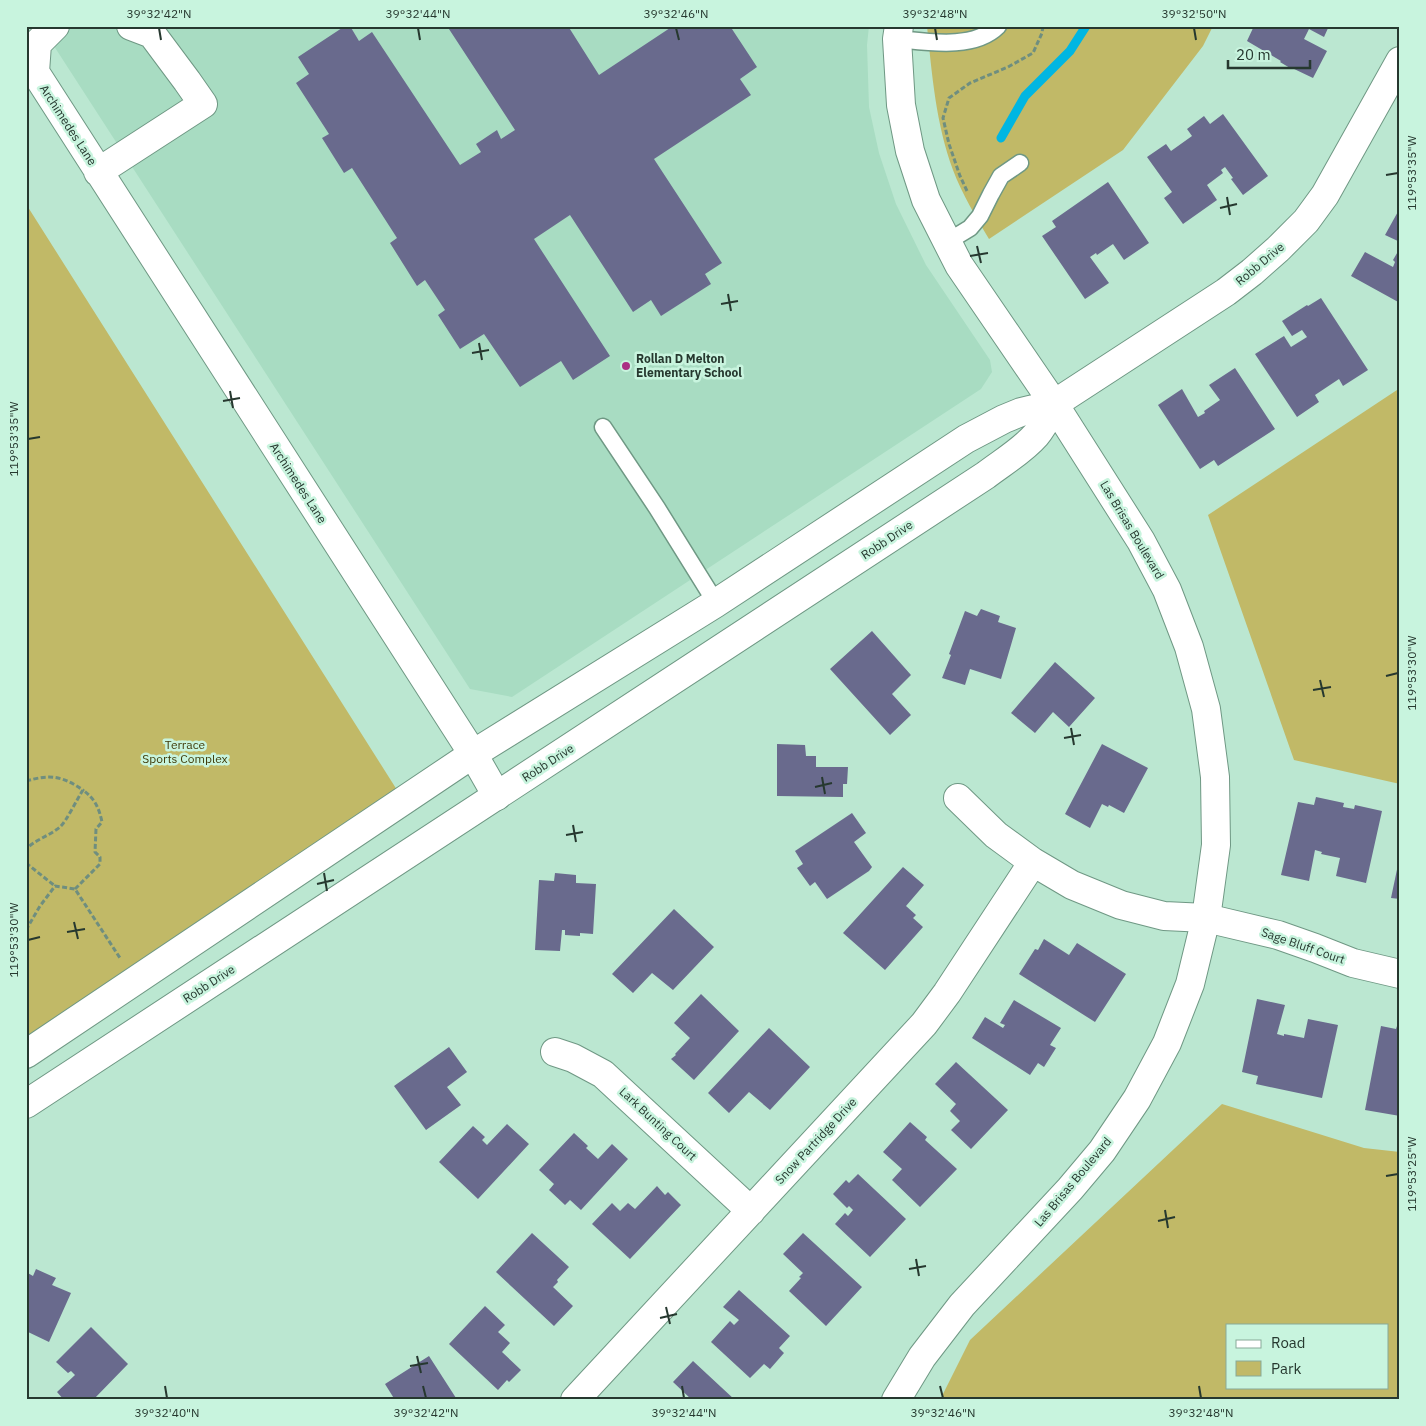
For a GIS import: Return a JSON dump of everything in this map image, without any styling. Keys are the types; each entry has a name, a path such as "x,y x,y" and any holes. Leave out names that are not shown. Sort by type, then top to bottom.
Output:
{"street":[{"name":"Archimedes Lane","path":"55,26 37,44 35,72 473,754 497,796"},
{"name":"Archimedes Lane","path":"98,172 203,104 149,29"},
{"name":"Las Brisas Boulevard","path":"896,1400 922,1357 962,1305 1102,1151 1137,1099 1167,1042 1190,984 1206,918 1216,845 1215,777 1206,709 1189,647 1167,590 1142,541 1054,404 959,265 926,200 910,150 901,105 898,33"},
{"name":"Robb Drive","path":"26,1054 473,754 716,603 966,439 1021,412 1054,404 1226,292 1278,249 1306,221 1325,195 1400,61"},
{"name":"Robb Drive","path":"26,1104 986,475 1036,435 1046,421 1054,404"},
{"name":"Sage Bluff Court","path":"958,798 996,835 1033,862 1072,885 1121,905 1164,916 1206,918 1278,935 1354,964 1400,974"},
{"name":"Snow Partridge Drive","path":"575,1400 924,1024 947,993 1033,862"},
{"name":"Lark Bunting Court","path":"555,1052 573,1058 603,1074 751,1211"}],"lane":[{"path":"898,33 930,42 968,41 980,38 998,26"},
{"path":"947,242 970,228 980,216 1001,176 1020,163"},
{"path":"603,427 658,508 716,603"}],"path":[{"path":"980,216 960,176 949,144 943,118 949,98 970,83 1008,67 1033,53 1043,26"},
{"path":"26,781 47,776 68,780 92,797 100,812 102,822 96,829 94,852 100,858 100,864 75,889"},
{"path":"26,849 62,826 83,790"},
{"path":"26,863 55,886 75,889 123,963"},
{"path":"26,930 40,906 55,886"}],"shaded area":[{"name":"Rollan D Melton Elementary School","path":"41,26 869,26 867,45 869,107 879,153 896,204 926,265 990,360 992,372 981,389 512,697 470,689"}],"green space":[{"path":"927,26 1213,26 1203,46 1123,150 989,239 969,205 947,153 936,99"},
{"name":"Terrace Sports Complex","path":"26,204 404,801 26,1040"},
{"path":"1400,388 1400,784 1294,760 1208,515"},
{"path":"1222,1104 1364,1148 1400,1152 1400,1400 940,1400 970,1340"}],"building":[{"path":"345,26 350,26 359,41 372,32 460,165 481,152 476,144 497,130 501,139 515,130 447,26 568,26 599,75 673,26 730,26 757,67 740,79 751,95 654,159 722,263 705,274 711,284 661,316 651,300 633,312 570,215 534,239 610,356 573,380 561,361 520,387 484,334 460,349 438,315 445,310 425,280 417,286 390,243 397,238 352,168 344,173 322,138 329,134 296,83 309,74 298,57"},
{"path":"1254,26 1329,26 1324,37 1309,29 1304,39 1327,51 1313,78 1290,68 1247,41"},
{"path":"1223,114 1268,176 1243,195 1225,167 1221,170 1223,173 1207,185 1217,200 1183,224 1164,198 1172,192 1147,157 1166,144 1171,151 1192,136 1187,129 1204,116 1210,124"},
{"path":"1108,182 1149,243 1124,260 1113,244 1097,255 1096,253 1090,257 1109,283 1085,299 1042,236 1056,227 1052,221"},
{"path":"1400,208 1400,242 1385,235"},
{"path":"1400,248 1400,303 1351,276 1365,252 1393,267 1395,262 1393,260"},
{"path":"1321,298 1368,370 1343,386 1339,379 1315,395 1319,402 1297,417 1255,354 1284,336 1291,347 1307,337 1302,330 1292,336 1282,321"},
{"path":"1235,368 1275,429 1218,466 1214,460 1200,469 1158,405 1182,389 1198,417 1220,400 1209,385"},
{"path":"981,609 1000,616 998,622 1016,628 1001,679 970,669 965,685 942,678 965,611 977,616"},
{"path":"872,631 911,675 892,694 911,715 890,735 830,669"},
{"path":"1055,662 1095,698 1069,727 1053,712 1035,733 1011,713"},
{"path":"777,744 805,745 806,756 816,756 816,767 848,767 847,784 843,784 843,797 777,796"},
{"path":"1102,744 1148,768 1124,813 1109,805 1108,807 1102,804 1090,828 1065,814"},
{"path":"1316,797 1344,803 1343,807 1354,809 1355,805 1382,811 1366,883 1336,876 1340,858 1321,854 1322,852 1315,850 1309,881 1281,875 1298,802 1314,805"},
{"path":"852,813 866,833 854,842 872,867 869,871 827,899 815,882 810,886 797,868 803,864 795,851"},
{"path":"1400,860 1400,899 1391,898"},
{"path":"903,867 924,885 906,906 916,915 913,918 923,927 885,970 843,933"},
{"path":"555,873 576,875 576,883 596,884 593,934 580,933 580,936 565,935 565,930 562,930 560,951 535,950 539,880 554,881"},
{"path":"674,909 714,947 673,990 652,973 633,993 612,974"},
{"path":"1044,939 1069,955 1077,943 1126,974 1095,1022 1019,974 1035,949 1038,950"},
{"path":"701,994 739,1031 694,1080 671,1059 690,1038 674,1023"},
{"path":"1257,999 1285,1005 1277,1034 1304,1038 1308,1019 1338,1025 1322,1098 1256,1084 1258,1076 1242,1072"},
{"path":"1014,1000 1061,1028 1050,1045 1056,1048 1044,1067 1038,1063 1030,1075 972,1038 985,1017 1003,1028 1005,1025 1000,1023"},
{"path":"1381,1026 1396,1029 1397,1026 1400,1027 1400,1116 1365,1110"},
{"path":"769,1028 810,1067 770,1110 749,1092 729,1113 708,1093"},
{"path":"449,1047 467,1072 447,1087 461,1105 426,1130 394,1086"},
{"path":"956,1062 1008,1110 971,1149 951,1130 960,1121 950,1111 956,1104 935,1084"},
{"path":"910,1122 927,1137 925,1140 957,1169 920,1207 892,1180 902,1169 883,1152"},
{"path":"507,1124 529,1144 478,1199 439,1162 473,1126 485,1137 482,1140 487,1145"},
{"path":"574,1133 598,1159 612,1144 628,1159 581,1210 570,1200 565,1205 549,1190 554,1184 539,1170"},
{"path":"858,1174 906,1219 870,1257 835,1224 845,1213 848,1216 853,1210 849,1206 847,1208 833,1194 846,1180 849,1183"},
{"path":"657,1186 665,1195 668,1192 681,1205 630,1259 592,1224 612,1203 620,1211 628,1203 635,1209"},
{"path":"532,1233 569,1267 553,1287 573,1306 554,1326 496,1272"},
{"path":"803,1233 862,1287 826,1326 789,1291 803,1273 783,1254"},
{"path":"36,1269 56,1278 52,1285 71,1293 49,1342 26,1331 26,1272 33,1276"},
{"path":"739,1290 790,1336 779,1348 784,1353 770,1369 764,1364 750,1378 711,1342 730,1321 734,1325 739,1320 723,1307"},
{"path":"485,1306 505,1325 498,1332 510,1343 502,1352 521,1370 509,1382 507,1380 498,1390 449,1344"},
{"path":"91,1327 128,1364 93,1400 64,1400 57,1392 75,1375 71,1371 68,1373 56,1362"},
{"path":"429,1356 456,1398 454,1400 395,1400 385,1384"},
{"path":"693,1361 735,1400 692,1400 673,1382"}],"waterway":[{"path":"1001,138 1025,96 1070,51 1086,26"}],"place":[{"name":"Rollan D Melton Elementary School","path":"626,366"}]}
